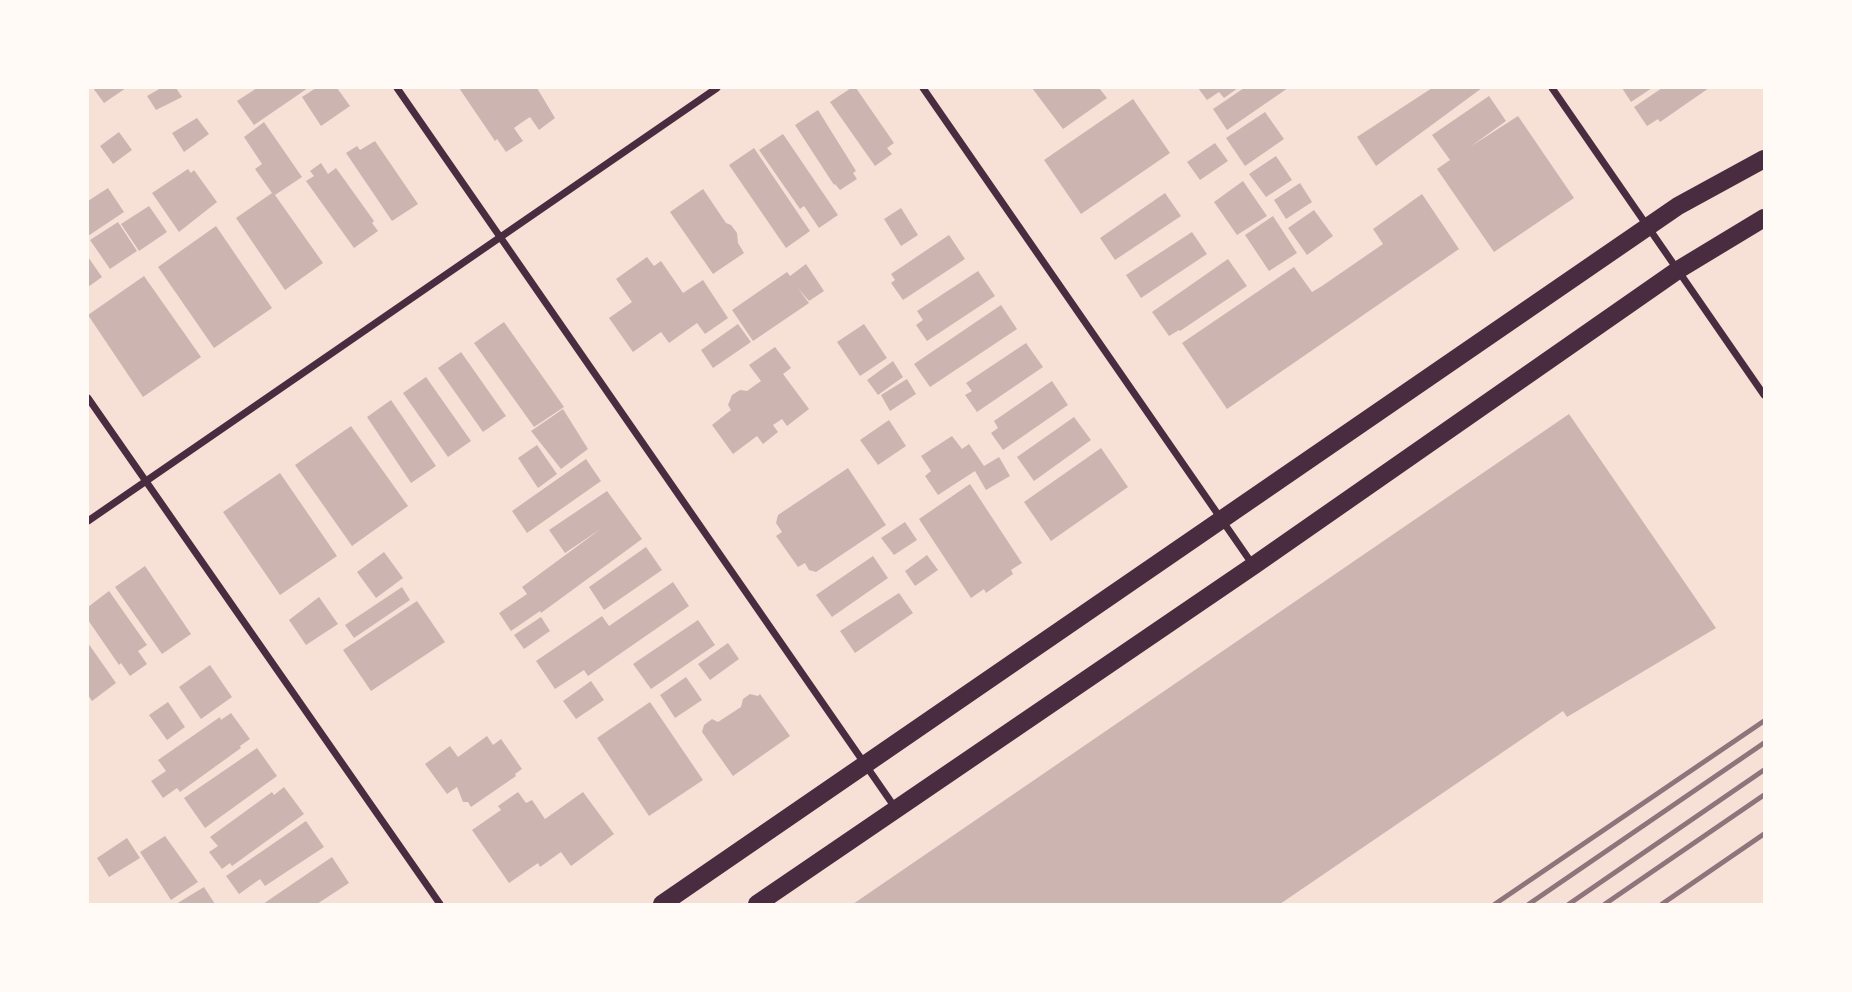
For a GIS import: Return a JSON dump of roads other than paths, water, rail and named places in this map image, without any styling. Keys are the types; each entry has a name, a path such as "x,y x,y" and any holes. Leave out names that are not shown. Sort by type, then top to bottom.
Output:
{"main road":[{"path":"662,905 1678,206 1765,159"},
{"path":"757,905 1253,566 1678,270 1765,218"}],"street":[{"path":"397,88 896,810"},
{"path":"88,521 717,88"},
{"path":"923,88 1253,566"},
{"path":"1552,88 1765,395"},
{"path":"88,398 440,905"}],"railway":[{"path":"1495,904 1764,721"},
{"path":"1529,904 1764,743"},
{"path":"1569,904 1764,770"},
{"path":"1605,904 1764,795"},
{"path":"1662,904 1764,834"}]}
